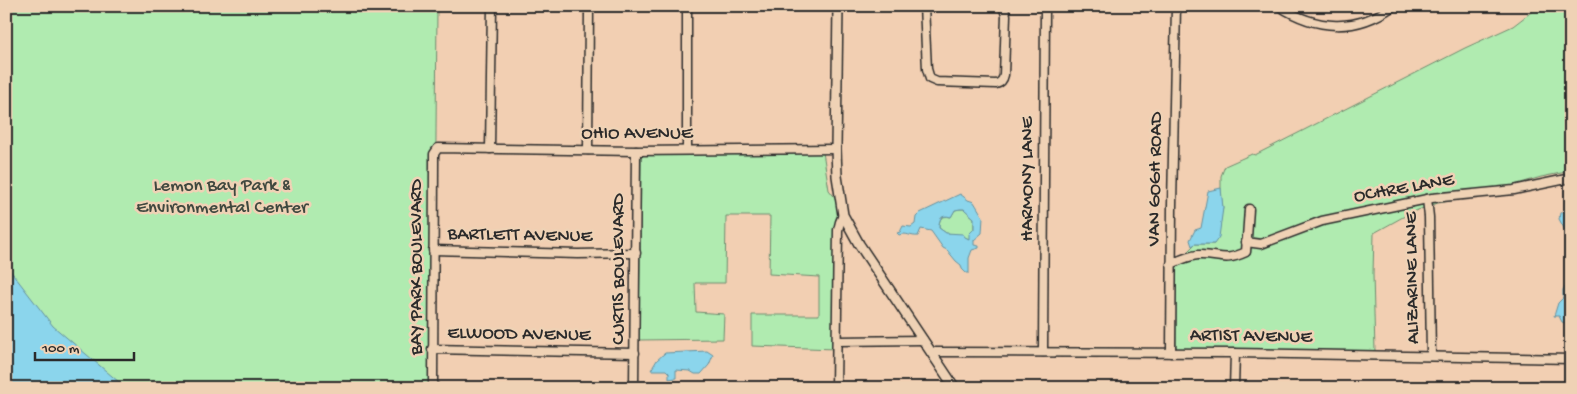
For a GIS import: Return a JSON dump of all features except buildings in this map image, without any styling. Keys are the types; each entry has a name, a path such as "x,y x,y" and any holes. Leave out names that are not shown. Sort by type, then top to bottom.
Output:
{"street":[{"path":"490,149 492,6"},
{"path":"588,150 589,6"},
{"path":"687,6 687,150"},
{"path":"838,6 836,149 838,183 843,214 859,244 955,388"},
{"path":"924,6 927,69 930,79 937,82 1000,83 1004,75 1006,16 1003,6"},
{"name":"HARMONY LANE","path":"1043,352 1044,6"},
{"name":"VAN GOGH ROAD","path":"1171,353 1176,6"},
{"path":"1279,6 1306,20 1322,24 1341,25 1354,24 1370,19 1393,6"},
{"name":"OHIO AVENUE","path":"438,148 636,151 836,149"},
{"name":"BAY PARK BOULEVARD","path":"433,388 434,154 438,148"},
{"name":"CURTIS BOULEVARD","path":"634,388 636,151"},
{"name":"OCHRE LANE","path":"1246,242 1261,244 1322,221 1427,199 1514,190 1571,178"},
{"name":"ALIZARINE LANE","path":"1427,199 1430,236 1430,356"},
{"path":"1171,264 1188,256 1205,255 1234,258 1246,252 1249,209"},
{"path":"836,388 838,230 843,214"},
{"name":"BARTLETT AVENUE","path":"433,250 578,254 636,253"},
{"path":"837,341 923,340"},
{"name":"ELWOOD AVENUE","path":"432,349 635,353"},
{"name":"ARTIST AVENUE","path":"931,352 1234,353 1571,359"},
{"path":"1234,353 1234,388"}],"green space":[{"name":"Lemon Bay Park & Environmental Center","path":"6,6 437,6 434,388 95,388 6,278"},
{"path":"1539,6 1571,6 1571,171 1541,177 1474,197 1438,203 1412,212 1374,233 1375,352 1176,356 1176,263 1195,244 1214,244 1223,208 1221,176 1225,166 1252,154 1255,155 1465,48 1513,26"},
{"path":"643,149 823,152 829,190 837,200 840,215 835,349 752,346 752,315 819,315 819,277 769,274 770,216 726,216 725,283 695,283 696,312 724,314 723,339 639,340 641,157"},
{"path":"964,209 974,218 974,229 971,232 970,239 946,233 939,228 941,218 951,217 955,210"}],"water":[{"path":"1221,188 1223,208 1219,237 1214,244 1195,244 1192,246 1190,240 1195,230 1201,228 1208,191"},
{"path":"960,194 974,202 983,217 982,233 974,240 974,245 979,246 979,248 972,250 969,258 969,273 966,273 961,265 943,248 931,231 921,229 918,236 899,235 897,233 900,232 903,226 911,227 915,224 916,217 920,213","holes":["964,209 974,218 974,229 969,234 969,239 963,234 946,233 939,228 940,220 943,217 951,217 955,210"]},
{"path":"1571,208 1571,250 1567,244 1565,230 1559,219 1560,213"},
{"path":"6,265 53,326 126,388 6,388"},
{"path":"1571,272 1571,305 1569,306 1571,325 1562,322 1559,316 1554,316 1558,303 1563,298 1563,290"},
{"path":"707,351 713,355 709,365 701,374 676,370 676,378 669,379 669,373 666,370 651,370 657,360 665,353"}]}
